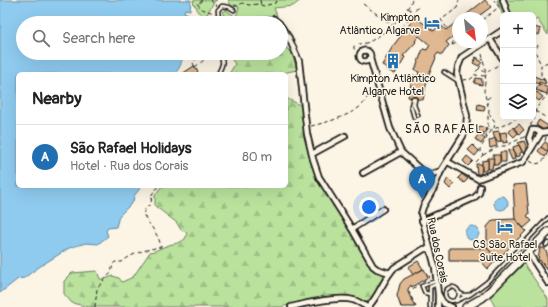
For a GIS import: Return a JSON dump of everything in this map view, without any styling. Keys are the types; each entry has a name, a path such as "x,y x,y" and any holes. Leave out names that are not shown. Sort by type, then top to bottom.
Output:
{"street":[{"path":"503,0 507,12"},
{"name":"Rua dos Corais","path":"438,306 437,282 422,221 422,210 441,171 463,136 467,123 457,74 462,57 500,32"},
{"path":"288,36 299,61 307,128 312,154 319,177 352,228 373,266 377,269 390,273"},
{"path":"490,39 500,57"},
{"path":"370,58 368,61 362,61 360,58 361,52 367,51 370,54 390,128 401,152 429,178 434,188"},
{"path":"532,148 530,136 532,130 547,134"},
{"path":"448,162 478,179 520,163 526,158 541,133"},
{"path":"312,154 345,136"},
{"path":"364,173 401,152"},
{"path":"424,173 432,174 441,171"},
{"path":"422,221 474,198 479,193 480,187"},
{"path":"352,228 383,209"},
{"path":"466,307 482,298 548,232"},
{"path":"291,307 342,299 355,300 368,307 374,301 390,273 400,264 424,249 430,249"},
{"path":"528,252 548,283"},
{"path":"461,307 492,288"},
{"path":"438,294 445,306 452,307"}],"lane":[{"path":"218,16 218,10 222,6 229,7 234,10"},
{"path":"219,72 223,65 222,60"},
{"path":"444,72 458,81"},
{"path":"414,117 411,106 414,98 414,105 418,115"},
{"path":"471,294 463,296 458,289 454,287 449,288 445,292 445,296 448,301 456,301 471,294 487,282 548,218"},
{"path":"499,269 505,275"},
{"path":"430,294 425,293 422,286 437,282"},
{"path":"430,307 430,287 437,282"},
{"path":"456,301 459,298 460,293"}],"path":[{"path":"202,0 200,3 197,3 201,9 210,13 218,13"},
{"path":"210,0 220,8"},
{"path":"260,0 262,6"},
{"path":"229,7 233,5 238,6 242,3 258,4 262,6 269,5 278,0"},
{"path":"361,52 354,49 354,46 368,43 398,21 412,0"},
{"path":"447,28 441,20 457,8 459,0"},
{"path":"488,16 499,8 494,0"},
{"path":"363,4 392,25"},
{"path":"402,27 418,7"},
{"path":"408,8 414,13"},
{"path":"482,54 486,73 484,91 487,100 488,113 488,129 487,128 485,135 486,138"},
{"path":"536,56 541,65 541,76 548,83"},
{"path":"475,57 484,60"},
{"path":"195,60 193,64 195,67 204,60"},
{"path":"486,73 500,62"},
{"path":"541,65 548,62"},
{"path":"458,81 471,79 481,66"},
{"path":"479,68 486,73"},
{"path":"475,75 485,76"},
{"path":"307,128 328,122 351,112 366,101 372,90 379,87"},
{"path":"536,90 548,94 538,106 536,111 545,117"},
{"path":"487,100 490,96"},
{"path":"488,113 495,123 494,128"},
{"path":"483,155 480,152 480,149 491,130 513,120"},
{"path":"532,130 530,124 534,120"},
{"path":"469,133 473,130 485,135"},
{"path":"545,141 547,134"},
{"path":"476,162 483,155 500,146 505,146 525,136 530,136"},
{"path":"526,158 535,164 540,163 548,156"},
{"path":"95,307 97,289 111,273 115,262 122,262 128,257 148,249 161,247 158,236 150,227 143,214 146,207 151,204 152,194 157,188"},
{"path":"416,307 409,292 430,277 428,274"}],"green space":[{"path":"193,0 217,0 214,2 207,14 211,16 204,16 197,11 197,7 194,5"},
{"path":"228,0 301,0 293,6 274,8 277,16 236,16 239,7 232,6"},
{"path":"497,0 548,0 548,35 537,19 536,20 536,12 502,12"},
{"path":"226,10 235,16 223,16 223,12"},
{"path":"288,50 291,50 297,70 287,72 230,72 235,64 232,60 288,60"},
{"path":"288,99 302,106 308,147 317,178 333,200 370,265 385,278 374,296 368,302 352,297 333,297 315,299 281,307 89,307 72,303 64,294 64,281 72,273 97,271 100,279 113,276 119,278 122,282 133,277 150,252 178,243 185,239 187,235 186,232 181,230 177,223 155,206 155,195 160,188 288,188"},
{"path":"524,264 548,299 548,307 495,307 490,297"}],"water":[{"path":"0,0 191,0 190,10 185,9 184,12 192,16 16,16 16,60 182,60 180,67 176,72 16,72 16,188 140,188 134,196 133,202 119,216 116,227 108,228 106,231 108,236 98,244 86,243 69,248 24,278 18,279 0,293"},
{"path":"498,196 504,196 508,200 508,206 504,210 498,210 494,206 494,200"},
{"path":"469,226 475,226 479,230 479,236 475,240 469,240 465,236 465,230"}],"building":[{"path":"485,0 491,7 484,12 470,12"},
{"name":"Kimpton Atlântico Algarve Hotel","path":"415,17 434,31 439,24 446,30 452,26 452,37 446,42 449,45 442,55 438,53 435,57 436,58 428,76 423,100 408,97 413,75 418,76 419,72 415,70 423,49 427,50 430,45 419,36 415,41 416,42 403,56 405,57 395,74 387,70 388,68 382,65 393,46"},
{"path":"536,28 541,29 539,35 536,34"},
{"path":"476,58 482,62 479,66 473,63"},
{"path":"194,66 198,72 185,72"},
{"path":"536,77 546,82 545,84 539,82 539,84 536,83"},
{"path":"476,78 482,79 482,85 474,83"},
{"path":"539,84 548,88 547,94 536,90"},
{"path":"537,92 543,97 539,101 536,98"},
{"path":"478,104 485,106 484,111 477,110"},
{"path":"539,120 548,126 545,131 536,125"},
{"path":"519,124 524,130 519,134 514,128"},
{"path":"479,126 486,128 485,133 478,132"},
{"path":"513,127 518,133 514,137 509,132"},
{"path":"499,131 501,141 497,142 493,132"},
{"path":"506,132 508,142 503,143 503,141 501,141 500,133"},
{"path":"479,134 485,139 481,144 475,139"},
{"path":"495,138 497,146 490,148 489,141"},
{"path":"524,141 528,151 523,153 518,143"},
{"path":"545,142 548,144 548,152 541,147"},
{"path":"473,145 479,151 475,156 468,150"},
{"path":"519,145 522,152 520,153 520,156 516,157 513,147"},
{"path":"541,147 548,152 545,157 538,151"},
{"path":"513,149 515,159 512,160 508,151"},
{"path":"500,152 506,152 506,162 501,162"},
{"path":"493,155 500,155 500,163 498,163 498,165 494,165"},
{"path":"467,156 473,161 468,166 463,161"},
{"path":"488,158 494,158 492,169 488,169"},
{"path":"488,160 488,169 486,169 486,171 482,171 482,161"},
{"path":"476,164 482,164 481,174 477,174"},
{"path":"462,174 468,179 464,183 458,178"},
{"path":"448,178 454,184 450,189 445,184"},
{"path":"526,184 529,214 527,216 532,221 524,228 515,219 513,185"},
{"path":"515,219 526,231 498,259 487,248 487,227 493,220"},
{"path":"449,248 487,248 497,259 488,269 481,261 449,261"},
{"path":"540,248 545,248 545,251 547,252 548,270 543,266 544,264 541,263 541,261 538,260"},
{"path":"418,261 423,269 413,275 408,267"},
{"path":"424,269 428,277 412,287 411,285 408,289 415,307 401,307 397,296 400,284 404,279"}],"place":[{"name":"Kimpton Atlântico Algarve","path":"432,23"},
{"name":"Kimpton Atlântico Algarve Hotel","path":"393,61"},
{"name":"São Rafael Holidays","path":"422,199"},
{"name":"CS São Rafael Suite Hotel","path":"505,227"}],"district":[{"name":"SÃO RAFAEL","path":"444,129"}]}
